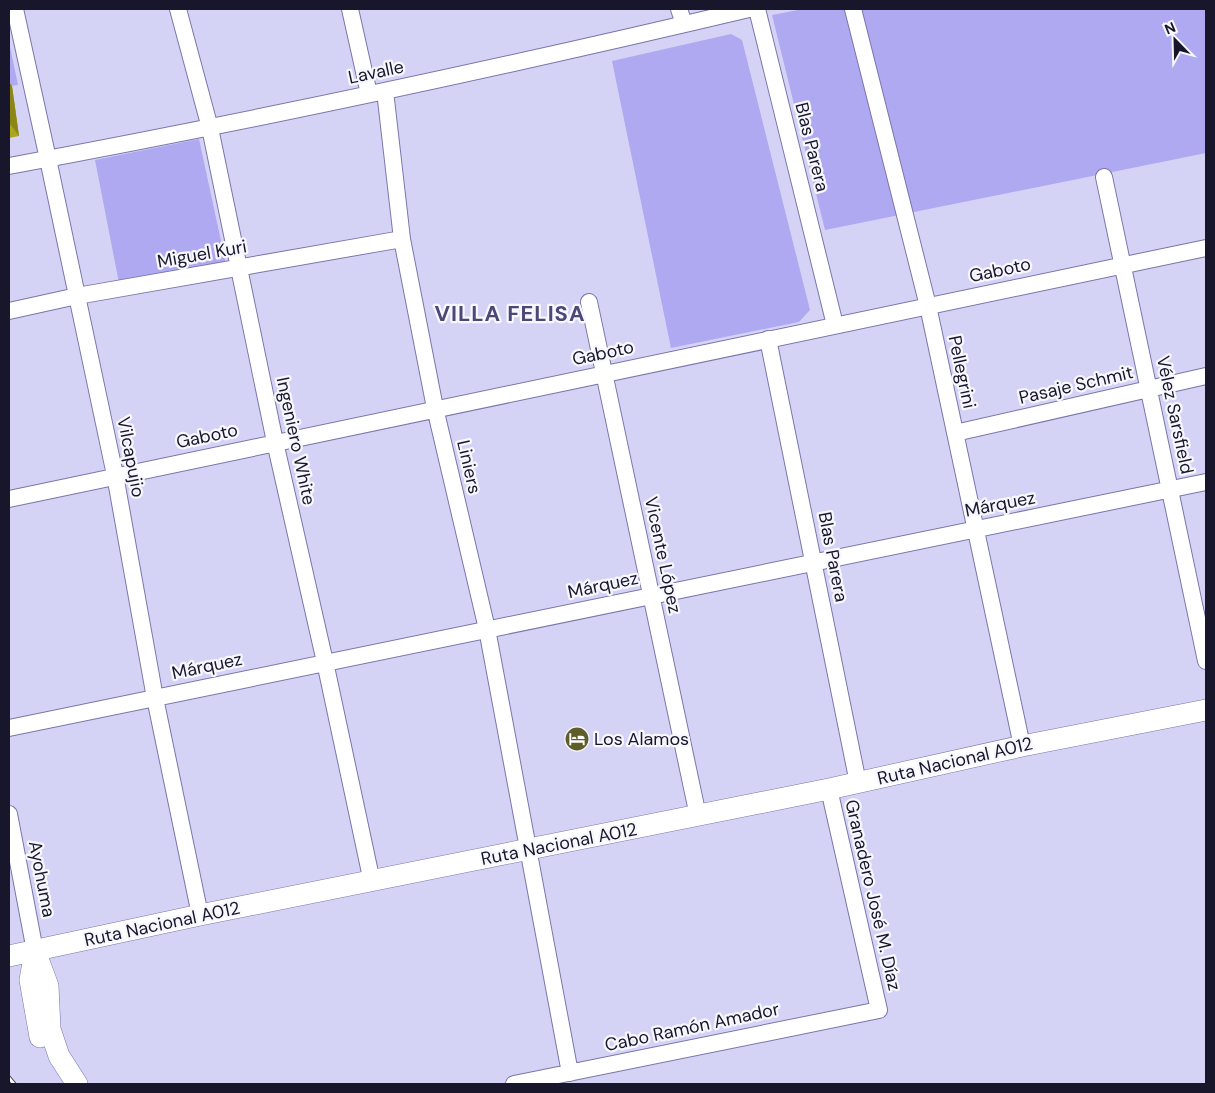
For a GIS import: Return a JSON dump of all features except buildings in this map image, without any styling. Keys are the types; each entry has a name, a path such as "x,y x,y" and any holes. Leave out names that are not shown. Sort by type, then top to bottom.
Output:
{"main road":[{"name":"Ruta Nacional A012","path":"1108,728 1206,695"},
{"name":"Ruta Nacional A012","path":"9,956 200,915 858,783 1108,728 1206,710"},
{"path":"35,951 30,980 37,1029 48,1065 60,1084"},
{"path":"35,951 48,986 50,1028 59,1056 77,1084"}],"street":[{"name":"Vilcapujio","path":"15,9 114,476 155,698 200,915"},
{"name":"Ingeniero White","path":"178,9 210,128 275,442 326,662 372,882"},
{"path":"350,9 369,94"},
{"name":"Lavalle","path":"9,166 210,128 385,91 681,16 749,9"},
{"name":"Blas Parera","path":"757,9 835,325"},
{"name":"Pellegrini","path":"853,9 928,306 1022,746"},
{"name":"Liniers","path":"385,91 402,239 435,408 487,629 570,1073"},
{"name":"Vélez Sarsfield","path":"1104,177 1206,661"},
{"name":"Miguel Kuri","path":"9,311 77,296 402,239"},
{"name":"Gaboto","path":"9,499 435,408 1206,248"},
{"name":"Vicente López","path":"589,302 698,816"},
{"name":"Blas Parera","path":"768,339 858,783"},
{"name":"Pasaje Schmit","path":"955,433 1206,376"},
{"name":"Márquez","path":"9,728 1206,482"},
{"name":"Granadero José M. Díaz","path":"829,789 878,1010"},
{"name":"Ayohuma","path":"9,814 35,951"},
{"name":"Cabo Ramón Amador","path":"514,1084 878,1010"}],"shaded area":[{"path":"803,9 1206,9 1206,153 825,230 772,15"},
{"path":"731,34 742,40 810,310 799,322 671,348 612,61"},
{"path":"9,42 18,85 9,86"},
{"path":"199,139 226,264 119,283 95,160"}],"railway":[{"path":"9,1078 14,1084"}],"place":[{"name":"Los Alamos","path":"577,739"}],"district":[{"name":"VILLA FELISA","path":"510,313"}]}
